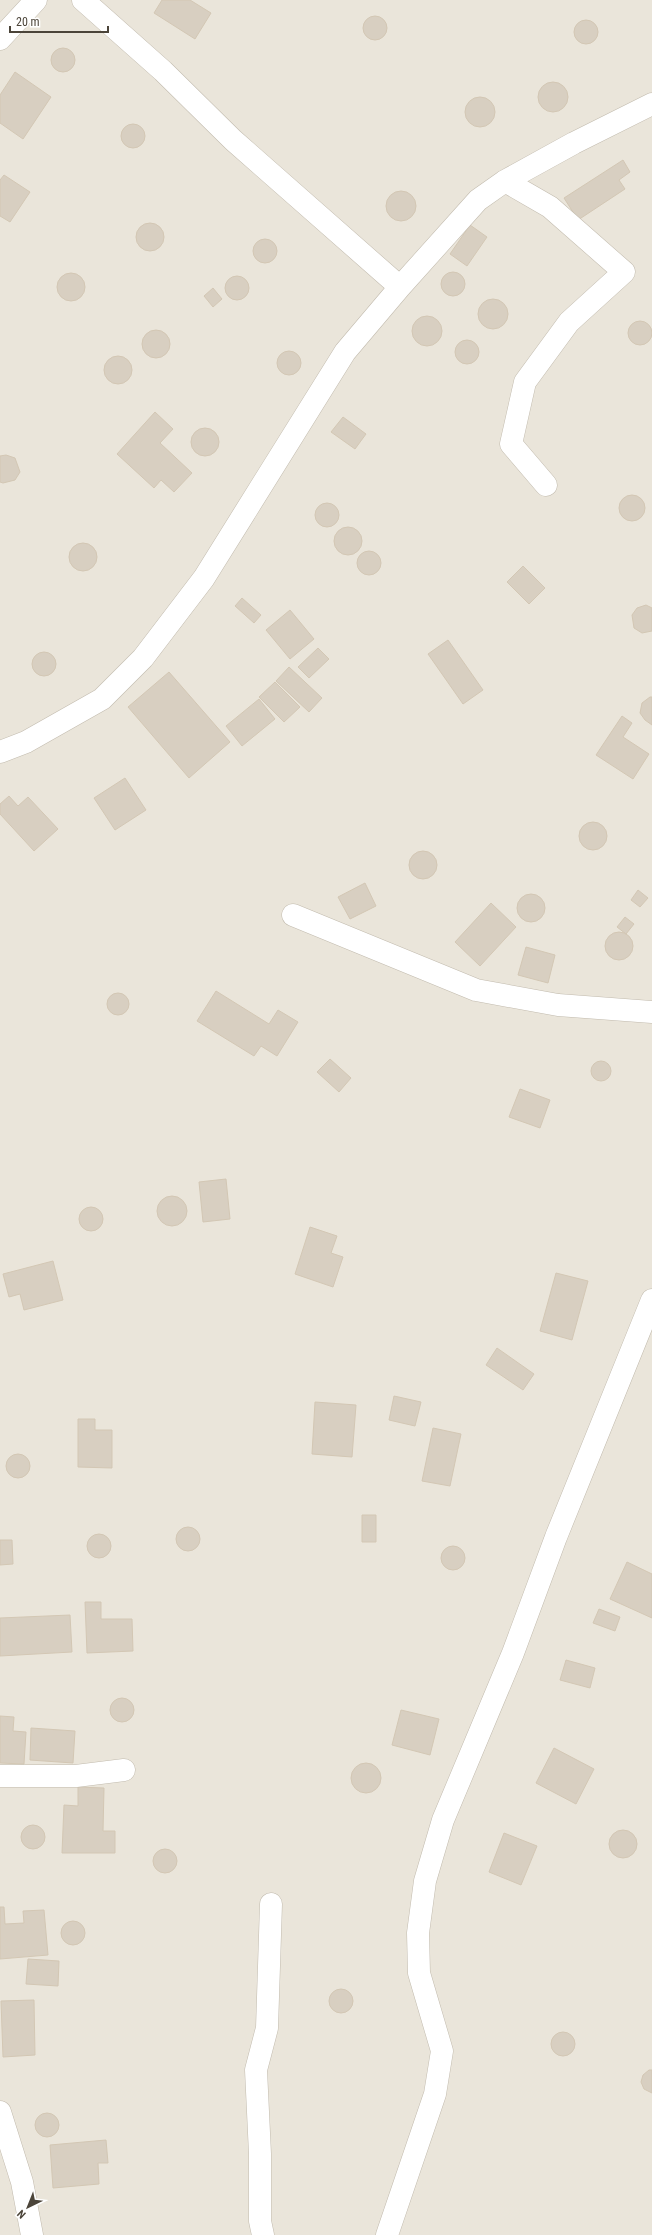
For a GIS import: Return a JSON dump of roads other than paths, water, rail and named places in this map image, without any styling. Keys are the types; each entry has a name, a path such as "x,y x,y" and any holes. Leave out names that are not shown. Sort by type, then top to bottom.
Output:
{"street":[{"path":"0,39 36,0"},
{"path":"83,0 163,71 233,140 400,287"},
{"path":"0,752 26,742 102,699 143,658 204,578 345,352 400,287 478,200 505,181 574,143 652,104"},
{"path":"505,181 550,207 624,272 569,322 525,382 511,444 546,485"},
{"path":"293,915 476,990 558,1004 652,1012"},
{"path":"388,2235 435,2094 442,2051 420,1973 418,1933 425,1881 443,1820 513,1653 556,1537 652,1300"},
{"path":"0,1776 76,1776 124,1770"},
{"path":"263,2235 260,2222 260,2154 256,2070 267,2028 271,1904"},
{"path":"0,2112 22,2182 32,2235"}]}
